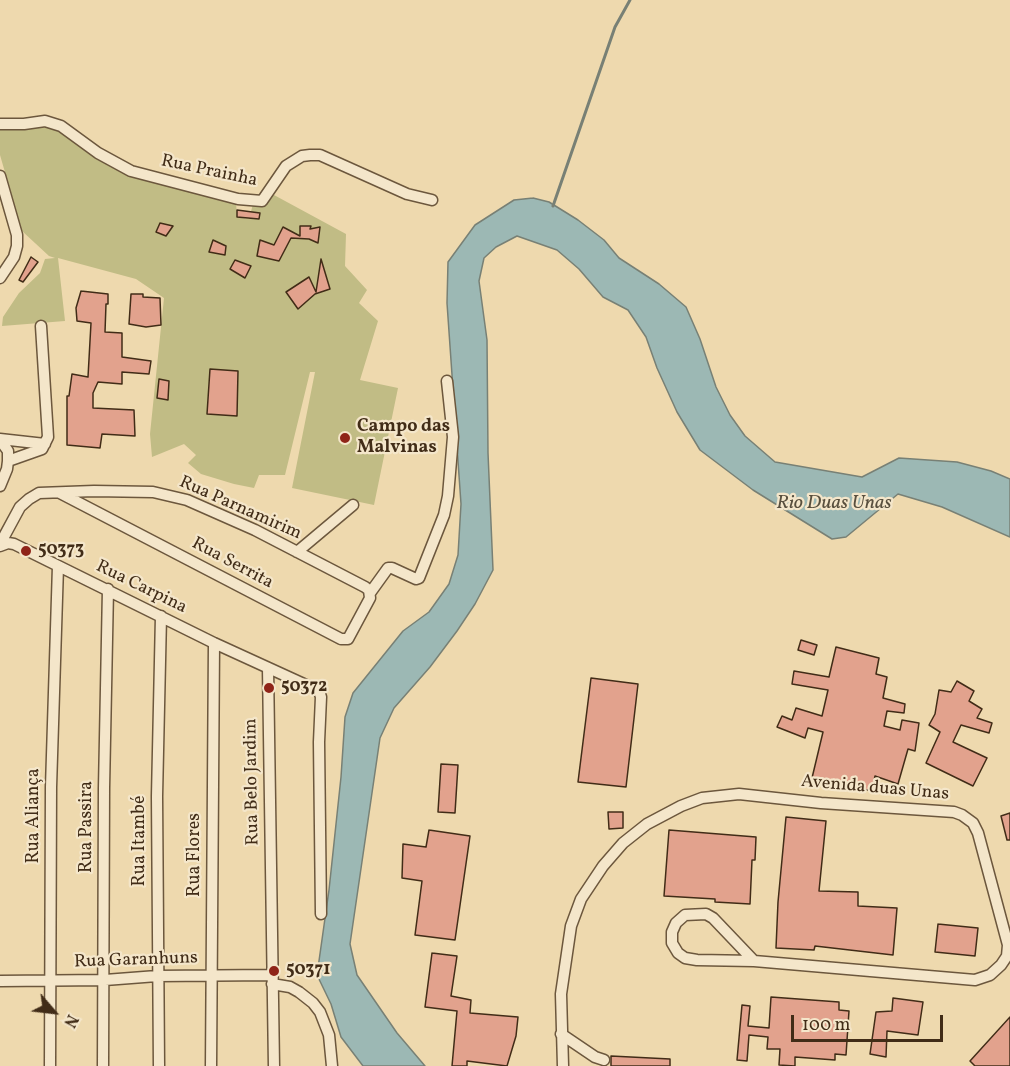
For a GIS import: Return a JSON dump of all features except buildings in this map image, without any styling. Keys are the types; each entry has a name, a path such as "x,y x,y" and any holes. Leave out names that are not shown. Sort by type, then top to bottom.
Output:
{"street":[{"name":"Rua Prainha","path":"0,124 45,121 61,126 98,153 131,171 238,199 262,201 286,166 302,156 320,155 407,194 432,200"},
{"path":"0,176 17,235 16,252 0,278"},
{"path":"8,460 36,452 45,444 48,437 42,326"},
{"path":"370,595 388,568 416,579 419,578 444,515 453,437 447,381"},
{"path":"0,440 45,444"},
{"path":"0,440 8,451 7,469 0,486"},
{"name":"Rua Serrita","path":"60,492 341,639 348,639 370,595"},
{"name":"Rua Parnamirim","path":"0,545 16,513 25,502 39,493 164,494 200,506 297,552 365,587 370,595"},
{"path":"297,552 353,505"},
{"name":"Rua Carpina","path":"0,545 14,544 268,668"},
{"name":"Rua Aliança","path":"50,1066 51,787 58,566"},
{"name":"Rua Passira","path":"103,1066 104,788 108,589"},
{"name":"Rua Itambé","path":"159,1066 157,796 161,616"},
{"name":"Rua Flores","path":"211,1066 214,643"},
{"path":"268,668 315,688 321,697 319,742 321,914"},
{"name":"Rua Belo Jardim","path":"268,668 274,1066"},
{"name":"Avenida duas Unas","path":"563,1066 561,994 571,926 582,899 603,866 623,843 647,824 672,810 702,798 739,794 757,794 821,803 954,812 962,814 973,823 978,833 1008,945 1007,956 1001,966 990,975 975,980 754,961 697,960 685,958 678,953 672,943 672,932 676,923 685,915 706,914 713,918 754,961"},
{"name":"Rua Garanhuns","path":"0,981 105,980 213,974 272,979 299,992 320,1012 329,1035 332,1066"},
{"path":"561,1034 595,1057 604,1060"}],"shaded area":[{"path":"45,125 61,131 98,159 132,175 205,196 236,202 237,217 249,219 253,204 264,203 274,195 346,234 345,266 367,290 359,303 378,321 360,380 398,388 374,505 292,488 315,372 310,372 285,475 259,475 254,488 201,474 188,463 196,455 184,444 152,457 150,434 164,298 136,279 58,258 65,321 2,326 3,317 19,293 40,273 45,259 55,258 49,256 22,231 0,155 0,129"}],"water":[{"name":"Rio Duas Unas","path":"533,198 549,202 578,220 604,240 619,258 659,284 686,307 700,339 716,387 730,415 745,436 775,462 862,477 899,458 957,462 991,471 1010,479 1010,537 942,507 898,494 846,537 832,539 753,490 700,450 677,412 646,337 628,310 603,297 579,269 557,250 517,236 496,247 484,258 479,281 487,340 488,453 493,570 457,631 430,667 394,708 380,738 350,944 357,975 397,1033 425,1066 363,1066 341,1037 331,1004 317,975 329,890 345,717 353,693 403,631 429,612 449,584 458,555 461,504 447,303 448,262 475,225 514,200"}],"waterway":[{"path":"553,206 615,27 630,0"}],"place":[{"name":"Campo das Malvinas","path":"345,438"},
{"name":"50373","path":"26,551"},
{"name":"50372","path":"269,688"},
{"name":"50371","path":"274,971"}]}
